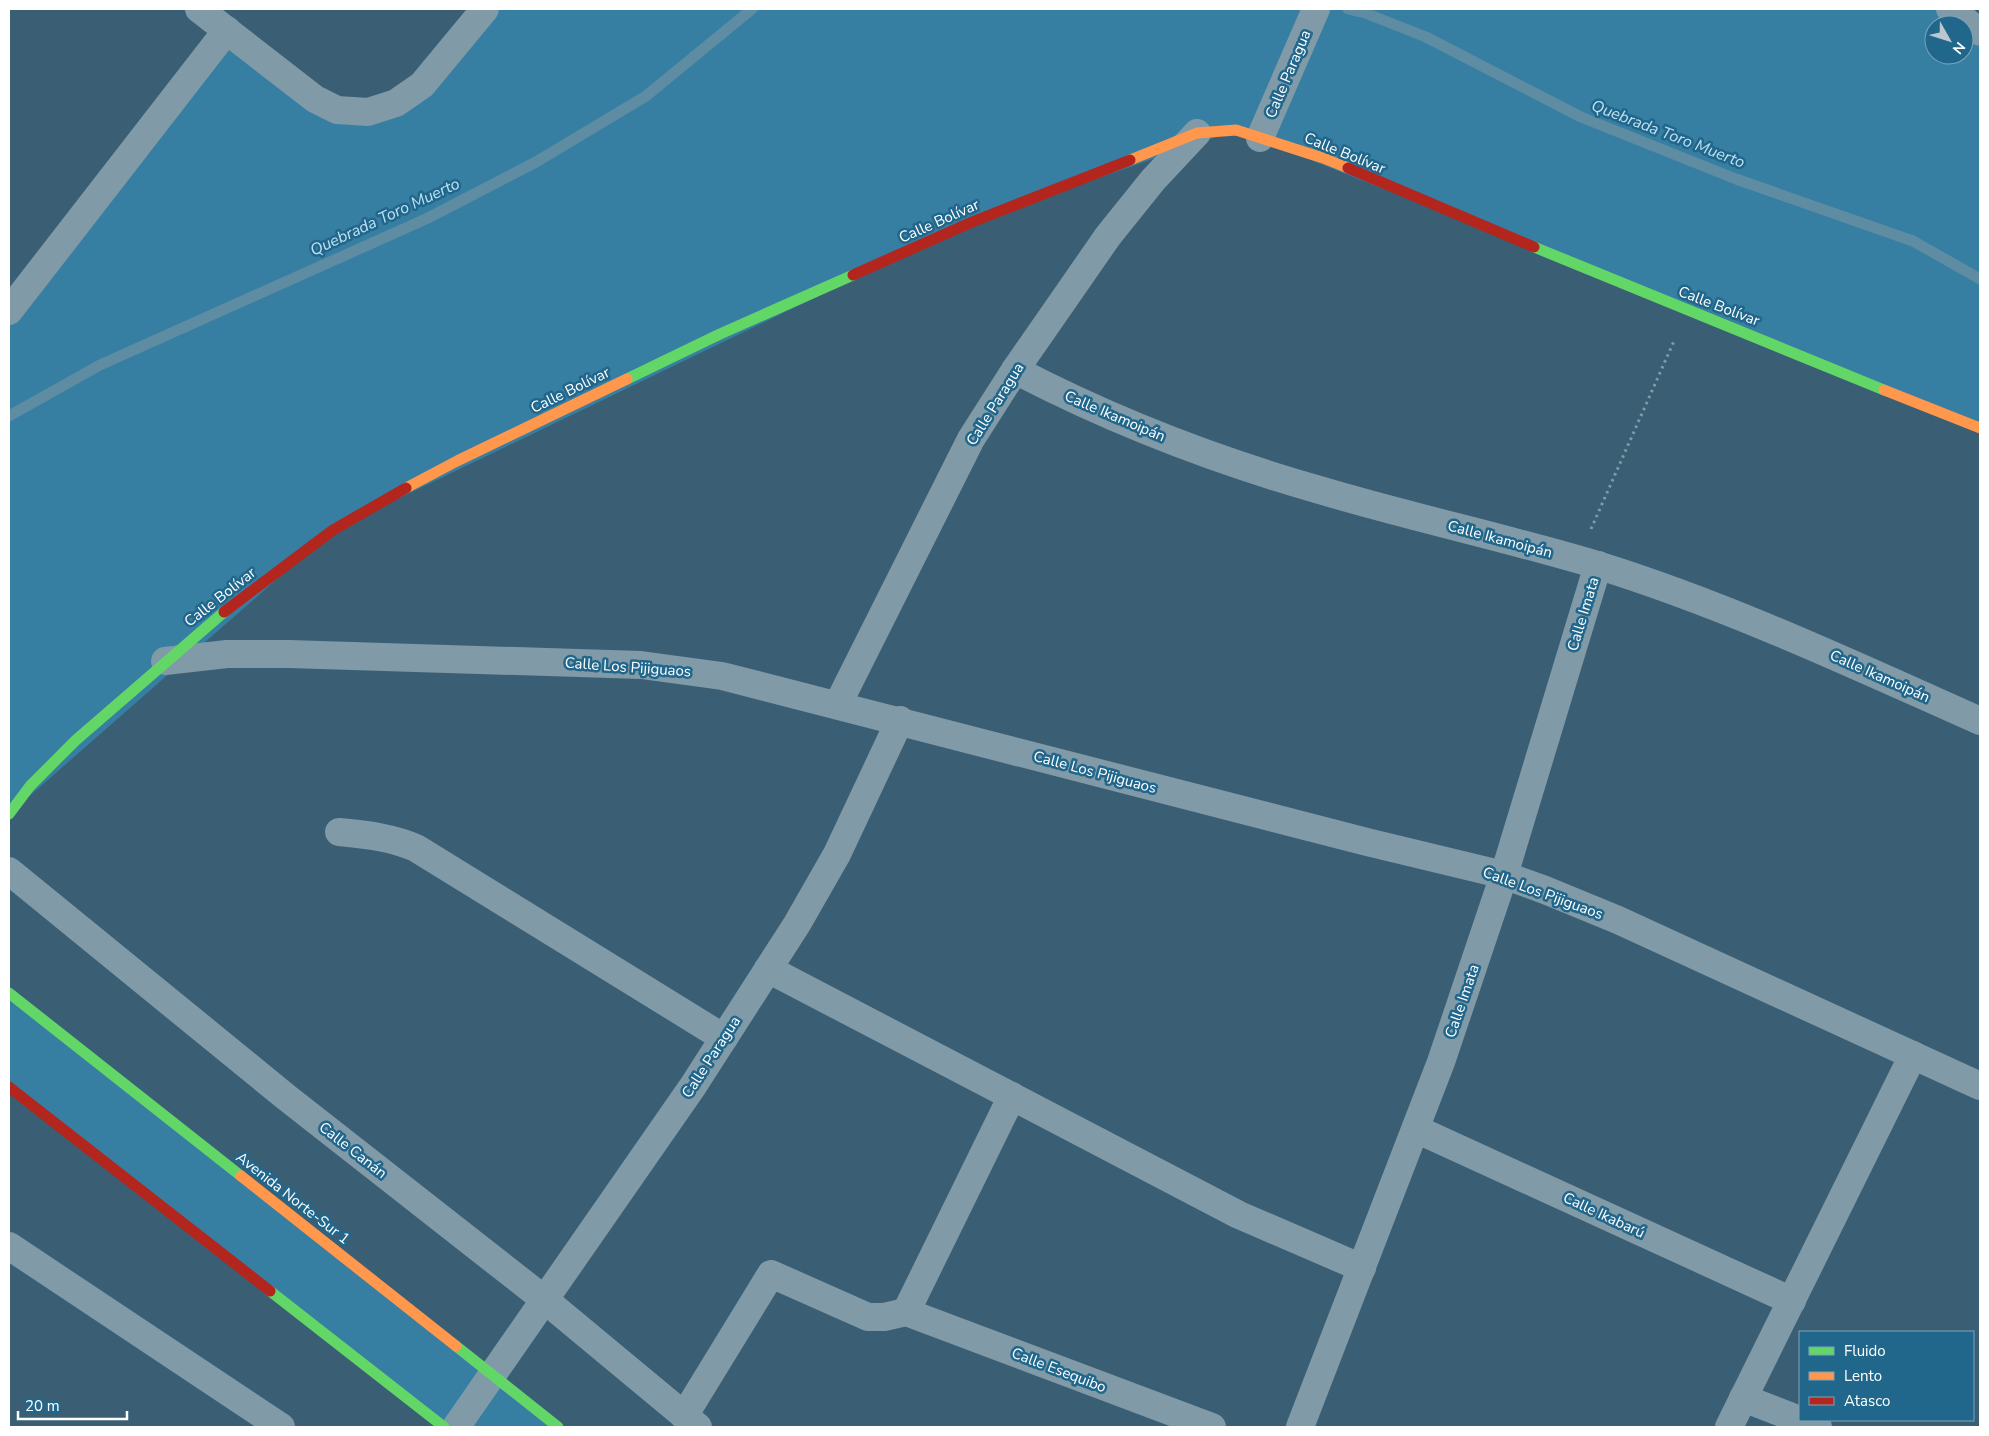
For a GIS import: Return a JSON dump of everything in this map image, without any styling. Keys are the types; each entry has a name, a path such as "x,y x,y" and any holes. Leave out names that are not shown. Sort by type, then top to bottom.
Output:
{"street":[{"path":"199,9 315,99 337,110 368,112 396,103 422,86 485,9"},
{"name":"Calle Paragua","path":"1260,138 1316,9"},
{"path":"1950,9 1980,32"},
{"path":"9,311 227,30"},
{"name":"Calle Bolívar","path":"9,814 30,786 76,740 222,613 333,530 378,502 457,461 720,334 972,222 1197,133 1236,130 1323,158 1598,275 1980,428"},
{"name":"Calle Paragua","path":"838,704 971,439 1108,236 1153,180 1197,133"},
{"name":"Calle Ikamoipán","path":"1016,370 1070,397 1210,455 1321,491 1588,562 1700,600 1798,640 1980,721"},
{"name":"Calle Imata","path":"1300,1427 1441,1062 1504,875 1588,562"},
{"name":"Calle Los Pijiguaos","path":"166,661 227,654 288,654 641,665 722,676 1504,875 1618,920 1980,1086"},
{"name":"Calle Paragua","path":"456,1427 493,1376 724,1038 797,924 837,854 900,720"},
{"path":"339,832 375,835 397,840 416,848 724,1038"},
{"name":"Calle Canán","path":"9,871 286,1097 545,1300 691,1422"},
{"path":"768,968 1239,1215 1362,1268"},
{"name":"Avenida Norte-Sur 1","path":"9,993 558,1427"},
{"path":"1729,1427 1913,1055"},
{"path":"9,1087 444,1427"},
{"path":"691,1422 771,1274 868,1317 884,1317 906,1312 1012,1096"},
{"name":"Calle Ikabarú","path":"1416,1129 1792,1301"},
{"path":"9,1246 281,1427"},
{"name":"Calle Esequibo","path":"906,1312 1212,1427"},
{"path":"1743,1398 1799,1420"},
{"path":"1802,1421 1818,1427"}],"path":[{"path":"1588,562 1688,310"}],"shaded area":[{"path":"485,9 1950,9 1958,15 1924,15 1924,65 1974,65 1974,27 1980,32 1980,428 1236,130 972,222 333,530 9,814 9,311 227,30 315,99 397,103"},
{"path":"9,993 558,1427 444,1427 9,1087"}],"waterway":[{"name":"Quebrada Toro Muerto","path":"9,416 100,365 428,218 536,162 646,96 752,9"},
{"name":"Quebrada Toro Muerto","path":"1348,9 1365,13 1426,37 1581,117 1736,179 1913,241 1980,279"}],"traffic: fast":[{"path":"1534,247 1884,390"},
{"path":"627,379 720,334 853,275"},
{"path":"9,814 30,786 76,740 224,612"},
{"path":"9,993 241,1176"},
{"path":"270,1291 444,1427"},
{"path":"456,1346 558,1427"}],"traffic: slow":[{"path":"1130,160 1197,133 1236,130 1348,168"},
{"path":"406,488 457,461 627,379"},
{"path":"1884,390 1980,428"},
{"path":"241,1176 456,1346"}],"traffic: jam":[{"path":"853,275 972,222 1130,160"},
{"path":"1348,168 1534,247"},
{"path":"224,612 333,530 406,488"},
{"path":"9,1087 270,1291"}]}
